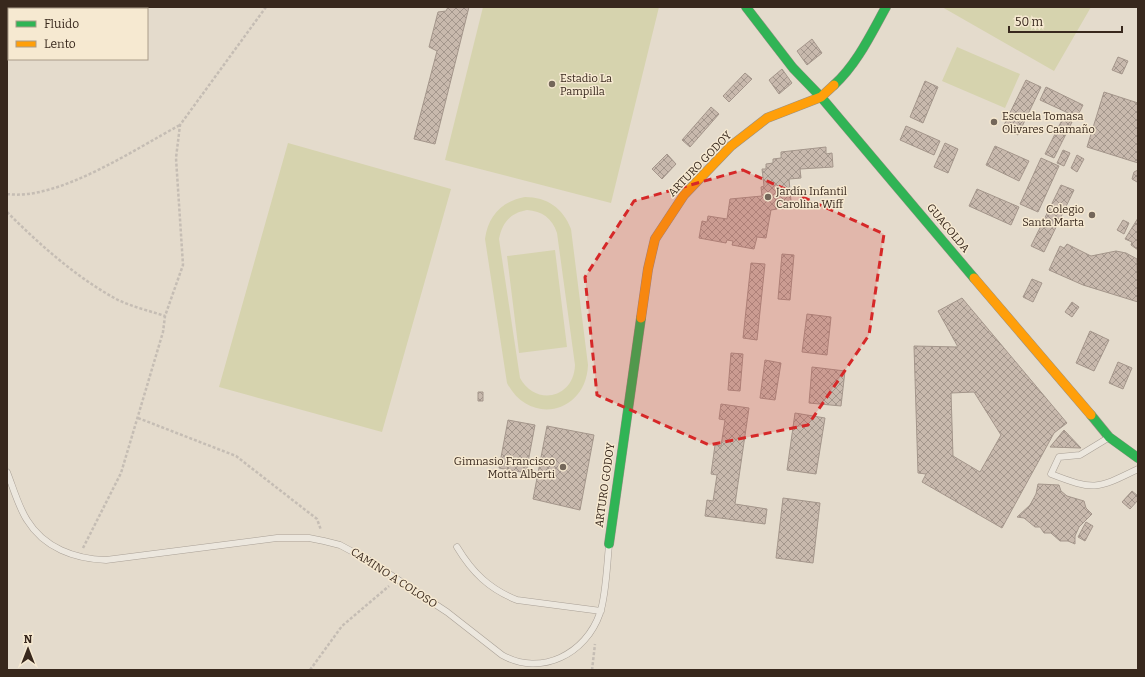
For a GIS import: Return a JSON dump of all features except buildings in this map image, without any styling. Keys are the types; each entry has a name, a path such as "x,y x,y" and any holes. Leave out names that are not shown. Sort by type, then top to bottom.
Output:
{"street":[{"name":"GUACOLDA","path":"746,7 793,68 821,97 1109,437 1138,458"},
{"name":"ARTURO GODOY","path":"609,544 648,269 655,239 670,214 684,195 731,146 767,118 821,97 843,78 864,47 886,7"}],"lane":[{"path":"1109,437 1080,455 1059,457 1051,474 1087,486 1104,486 1138,469"},
{"name":"CAMINO A COLOSO","path":"7,472 27,520 34,530 54,547 78,557 106,560 277,538 309,538 324,541 354,552 397,579 447,612 502,655 511,660 530,664 555,661 570,653 583,643 601,611 609,544"},
{"path":"457,547 475,573 493,589 505,595 517,600 601,611"}],"path":[{"path":"7,194 29,195 44,192 90,173 180,125 266,7"},
{"path":"78,557 121,473 164,332 165,316 183,265 176,158 180,125"},
{"path":"7,212 35,241 82,277 119,300 165,316"},
{"path":"138,418 236,456 317,519 324,541"},
{"path":"310,670 342,626 397,579"}],"highlighted area":[{"path":"743,170 884,234 869,335 808,425 709,445 597,395 585,277 634,201"}],"shaded area":[{"name":"Estadio La Pampilla","path":"483,7 659,7 611,203 445,160"},
{"path":"942,7 1091,7 1054,71"},
{"path":"957,47 1020,74 1005,108 942,81"},
{"path":"288,143 451,189 382,432 219,387"},
{"path":"525,197 540,199 553,205 564,215 571,229 588,365 585,382 578,395 567,404 555,408 542,409 529,405 517,397 507,383 485,239 489,223 493,217 503,206","holes":["521,211 532,211 546,216 552,223 557,233 575,365 573,376 568,385 553,395 535,393 527,387 520,378 499,239 502,228 511,216"]},
{"path":"555,250 567,347 519,353 507,256"}],"traffic: fast":[{"path":"746,7 793,68 821,97 974,278"},
{"path":"834,85 857,58 886,7"},
{"path":"609,544 641,318"},
{"path":"1091,415 1109,437 1138,458"}],"traffic: slow":[{"path":"641,318 648,269 655,239 684,195 731,146 767,118 821,97 834,85"},
{"path":"974,278 1091,415"}],"place":[{"name":"Estadio La Pampilla","path":"552,84"},
{"name":"Escuela Tomasa Olivares Caamaño","path":"994,122"},
{"name":"Jardín Infantil Carolina Wiff","path":"768,197"},
{"name":"Colegio Santa Marta","path":"1092,215"},
{"name":"Gimnasio Francisco Motta Alberti","path":"563,467"}]}
